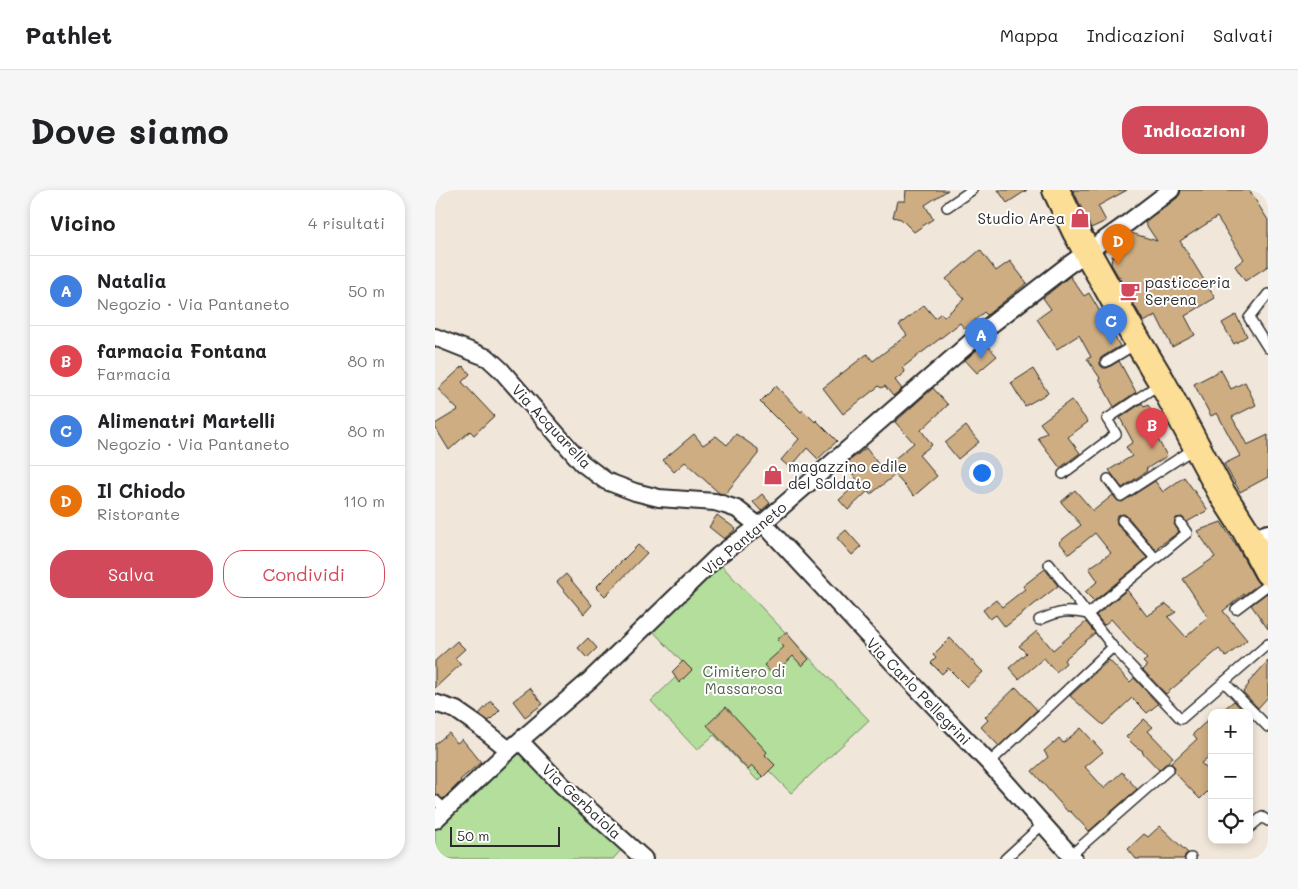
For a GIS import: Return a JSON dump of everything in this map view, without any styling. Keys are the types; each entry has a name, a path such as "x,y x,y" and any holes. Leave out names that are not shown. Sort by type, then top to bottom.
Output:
{"main road":[{"path":"1056,190 1076,232 1162,382 1221,492 1259,536 1268,572"}],"street":[{"name":"Via Pantaneto","path":"439,810 590,680 719,555 761,525 988,326 1171,190"},
{"name":"Via Acquarella","path":"435,337 488,358 501,370 582,463 606,481 635,492 659,498 715,502 737,509 761,525"},
{"name":"Via Carlo Pellegrini","path":"761,525 989,763 1073,857"},
{"name":"Via Gerbaiola","path":"435,703 456,710 515,746 645,859"}],"lane":[{"path":"947,207 972,190"},
{"path":"1268,294 1249,318 1268,348"},
{"path":"1106,362 1139,342"},
{"path":"1063,474 1116,434 1107,419 1162,382"},
{"path":"1108,479 1121,496 1197,446"},
{"path":"1122,520 1155,558"},
{"path":"1039,620 1053,614 1069,611 1088,614 1187,533 1180,523"},
{"path":"1049,564 1113,647 1181,719 1268,644"},
{"path":"1236,609 1268,585"},
{"path":"989,763 1113,647"},
{"path":"1224,682 1268,727"},
{"path":"1073,857 1169,769"},
{"path":"1253,825 1262,817 1268,821"},
{"path":"1005,859 1043,824"}],"green space":[{"name":"Cimitero di Massarosa","path":"719,563 869,720 791,793 769,771 758,781 714,735 697,750 651,701 676,677 672,672 682,662 650,628"},
{"path":"519,750 584,818 622,849 613,859 435,859 435,827"}],"building":[{"path":"906,190 948,190 925,205 933,219 914,232 901,219 893,217 897,201 905,201"},
{"path":"998,190 1027,190 1007,203"},
{"path":"1073,190 1127,190 1098,206 1106,221 1091,228"},
{"path":"1181,190 1249,190 1268,220 1268,266 1245,281 1235,266 1244,259 1217,217 1180,241 1215,298 1185,316 1195,335 1172,347 1156,315 1144,322 1120,280 1122,278 1118,276 1111,264 1112,256 1116,257 1119,245 1122,249 1126,237 1131,233 1157,241 1145,223 1177,198"},
{"path":"980,250 996,271 1010,261 1027,283 987,315 984,312 965,329 960,323 902,368 905,372 895,380 902,389 893,396 885,386 881,388 879,386 843,414 823,388 867,354 873,361 907,335 899,325 924,305 935,318 941,313 944,317 964,299 946,279"},
{"path":"1070,276 1084,296 1089,293 1120,346 1102,357 1100,365 1103,368 1107,368 1119,361 1136,392 1114,407 1100,378 1087,359 1091,357 1079,335 1057,349 1037,319 1051,309 1043,298"},
{"path":"1236,315 1247,336 1234,344 1222,323"},
{"path":"985,343 997,356 977,373 965,360"},
{"path":"463,366 470,374 462,382 494,416 474,435 470,431 449,450 435,424 458,410 438,389"},
{"path":"1033,369 1048,393 1025,406 1011,383"},
{"path":"1221,370 1231,389 1245,382 1256,405 1232,417 1247,445 1268,435 1268,477 1240,492 1224,464 1240,456 1217,413 1211,416 1194,384"},
{"path":"776,386 801,412 803,410 815,422 816,420 837,441 818,459 807,448 790,468 781,460 799,439 760,402"},
{"path":"933,388 948,405 921,430 932,445 919,455 937,476 914,496 895,475 871,494 868,491 848,510 839,500 859,482 845,464 866,448 882,469 914,443 895,422"},
{"path":"1071,400 1088,422 1068,437 1080,453 1060,468 1038,438 1047,432 1040,423"},
{"path":"1142,403 1144,407 1148,405 1157,421 1150,425 1167,456 1146,469 1147,471 1122,488 1109,470 1132,456 1126,447 1133,442 1120,418"},
{"path":"966,426 979,442 958,459 945,443"},
{"path":"694,434 703,445 716,436 727,445 736,434 758,449 758,454 725,494 719,493 685,462 674,472 663,460"},
{"path":"1184,477 1208,510 1187,522 1182,517 1176,518 1174,524 1179,532 1155,549 1127,516 1124,514 1118,515 1116,518 1117,524 1147,558 1094,601 1085,592 1098,581 1089,568 1111,553 1095,533 1069,554 1059,542 1081,525 1061,502 1075,490 1093,511 1113,495 1118,501 1122,502 1155,481 1163,492"},
{"path":"762,494 770,503 761,511 753,502"},
{"path":"717,515 736,529 724,539 709,527"},
{"path":"1221,522 1259,584 1223,611 1247,640 1226,657 1219,649 1166,694 1143,670 1147,666 1143,662 1147,659 1111,619 1104,625 1096,615 1127,590 1147,616 1166,604 1176,612 1168,617 1186,637 1208,617 1183,579 1215,557 1197,531"},
{"path":"846,530 861,547 852,555 837,538"},
{"path":"638,545 647,553 605,596 596,587"},
{"path":"1045,569 1058,586 1005,627 996,615 990,619 983,610 996,600 1002,607 1025,589 1023,586"},
{"path":"566,574 592,605 584,614 557,582"},
{"path":"1268,594 1268,629 1251,605"},
{"path":"1086,622 1095,633 1064,660 1066,663 1056,672 1044,658 1019,679 1009,668 1026,653 1019,646 1037,631 1053,650"},
{"path":"786,632 809,659 802,666 793,656 773,675 764,665 784,647 777,640"},
{"path":"588,638 597,648 587,658 578,648"},
{"path":"950,638 983,672 967,687 948,668 942,674 931,663 936,658 933,655"},
{"path":"457,641 465,649 455,658 461,664 435,688 435,661"},
{"path":"1109,660 1130,682 1134,678 1158,704 1147,713 1132,698 1103,725 1070,696"},
{"path":"683,661 692,670 679,683 672,672"},
{"path":"1268,661 1268,697 1258,708 1243,692 1248,683"},
{"path":"1016,687 1037,710 999,746 981,727 988,720 985,717"},
{"path":"530,688 543,704 525,717 513,701"},
{"path":"491,701 500,710 489,721 479,714"},
{"path":"1234,701 1241,709 1224,709"},
{"path":"726,707 767,752 765,755 775,765 763,777 752,766 748,770 707,725"},
{"path":"1144,719 1153,727 1148,731 1173,757 1159,770 1143,751 1126,737"},
{"path":"1208,720 1208,757 1201,763 1208,770 1208,791 1200,799 1174,772 1175,767 1171,763 1197,739 1193,734"},
{"path":"1081,728 1103,752 1085,767 1104,788 1122,772 1137,789 1089,831 1070,811 1068,812 1032,771 1048,757 1044,751 1059,738 1063,743"},
{"path":"449,733 457,743 462,739 481,762 460,780 443,799 435,794 435,744"},
{"path":"1160,826 1188,853 1184,859 1136,859 1128,849 1144,834 1148,837"}],"place":[{"name":"Studio Area","path":"1080,218"},
{"name":"Il Chiodo","path":"1118,265"},
{"name":"pasticceria Serena","path":"1130,291"},
{"name":"Alimenatri Martelli","path":"1111,345"},
{"name":"Natalia","path":"981,359"},
{"name":"farmacia Fontana","path":"1152,449"},
{"name":"magazzino edile del Soldato","path":"773,475"}]}
